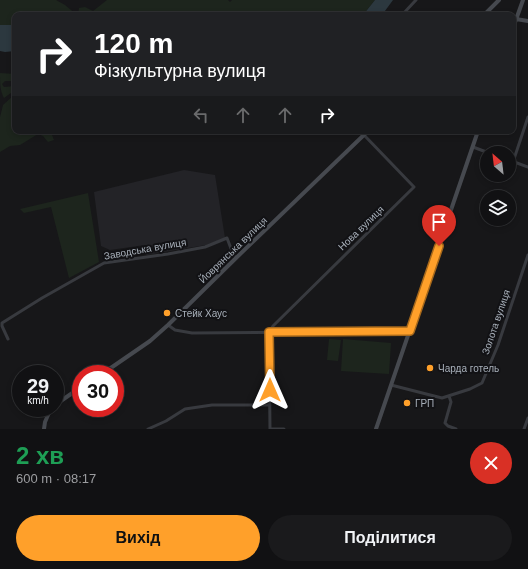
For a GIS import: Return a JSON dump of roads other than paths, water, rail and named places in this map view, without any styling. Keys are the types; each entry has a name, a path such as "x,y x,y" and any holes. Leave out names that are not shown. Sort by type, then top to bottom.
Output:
{"street":[{"path":"405,12 416,0"},
{"path":"487,12 499,0"},
{"path":"523,0 516,19 528,21"},
{"path":"516,148 528,116"},
{"path":"376,429 477,134"},
{"name":"Йоврянська вулиця","path":"115,365 150,341 168,325 364,135"},
{"name":"Нова вулиця","path":"269,332 278,320 414,187 364,135"},
{"path":"473,147 480,150"},
{"path":"516,163 528,167"},
{"name":"Заводська вулиця","path":"8,339 2,323 42,298 104,263 205,247 227,238 236,258"},
{"name":"Золота вулиця","path":"449,396 482,383 498,345 528,255"},
{"path":"168,325 175,330 192,332 410,331"},
{"path":"269,332 270,429 284,429"},
{"path":"391,385 435,397 442,398 449,396 451,402 445,423 456,429"},
{"path":"148,429 166,421 185,409 212,406 270,405"},
{"path":"44,429 47,417"},
{"path":"524,429 528,418"}],"place":[{"name":"Стейк Хаус","path":"167,313"},
{"name":"Чарда готель","path":"430,368"},
{"name":"ГРП","path":"407,403"}]}
